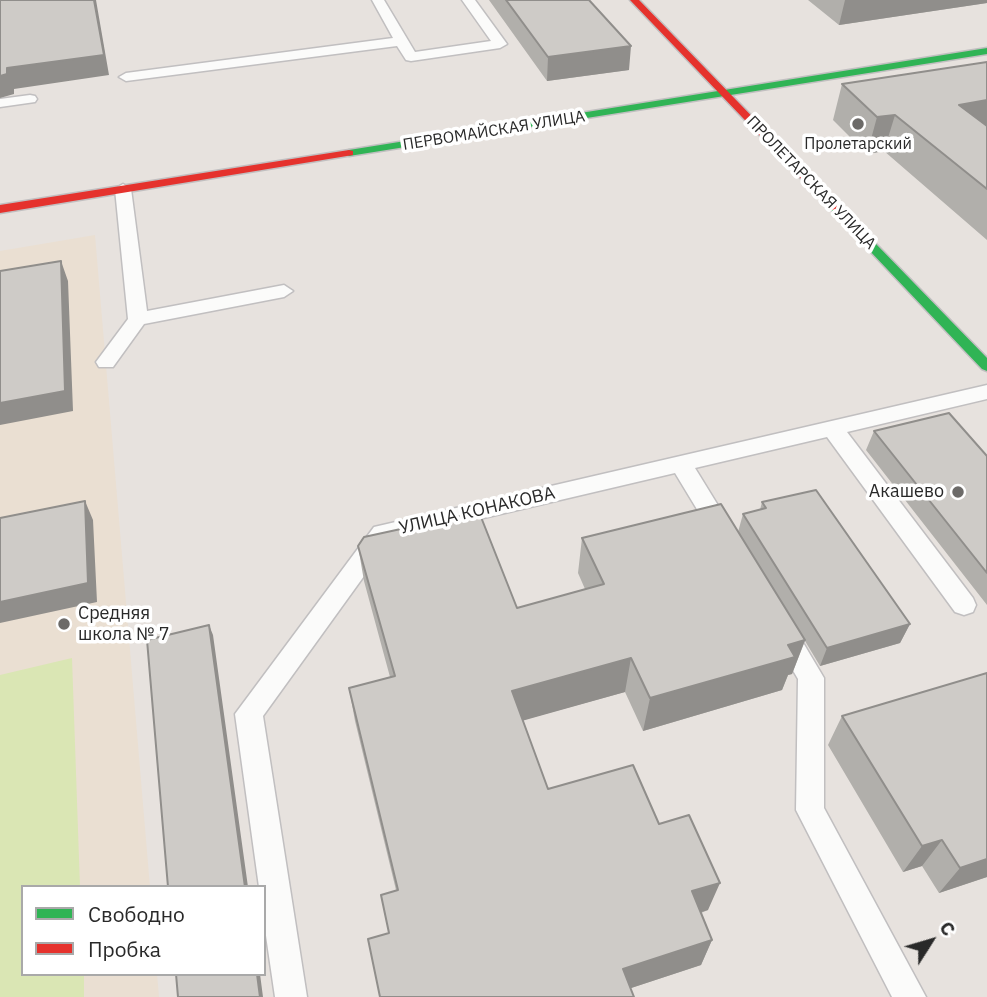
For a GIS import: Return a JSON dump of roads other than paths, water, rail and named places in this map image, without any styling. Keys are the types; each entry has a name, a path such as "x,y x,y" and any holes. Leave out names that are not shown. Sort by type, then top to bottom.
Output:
{"main road":[{"name":"ПРОЛЕТАРСКАЯ УЛИЦА","path":"634,0 987,366"},
{"name":"ПЕРВОМАЙСКАЯ УЛИЦА","path":"0,209 987,51"}],"lane":[{"path":"378,0 411,57 500,44 468,0"},
{"path":"126,77 401,41"},
{"path":"0,103 30,99"},
{"path":"123,189 138,319"},
{"path":"106,362 138,319 284,291"},
{"name":"УЛИЦА КОНАКОВА","path":"291,997 249,714 383,533 987,392"},
{"path":"832,428 964,606"},
{"path":"681,464 739,559"},
{"path":"768,607 811,678 810,810 910,997"}],"place":[{"name":"Пролетарский","path":"858,124"},
{"name":"Акашево","path":"958,492"},
{"name":"Средняя школа № 7","path":"64,624"}]}
